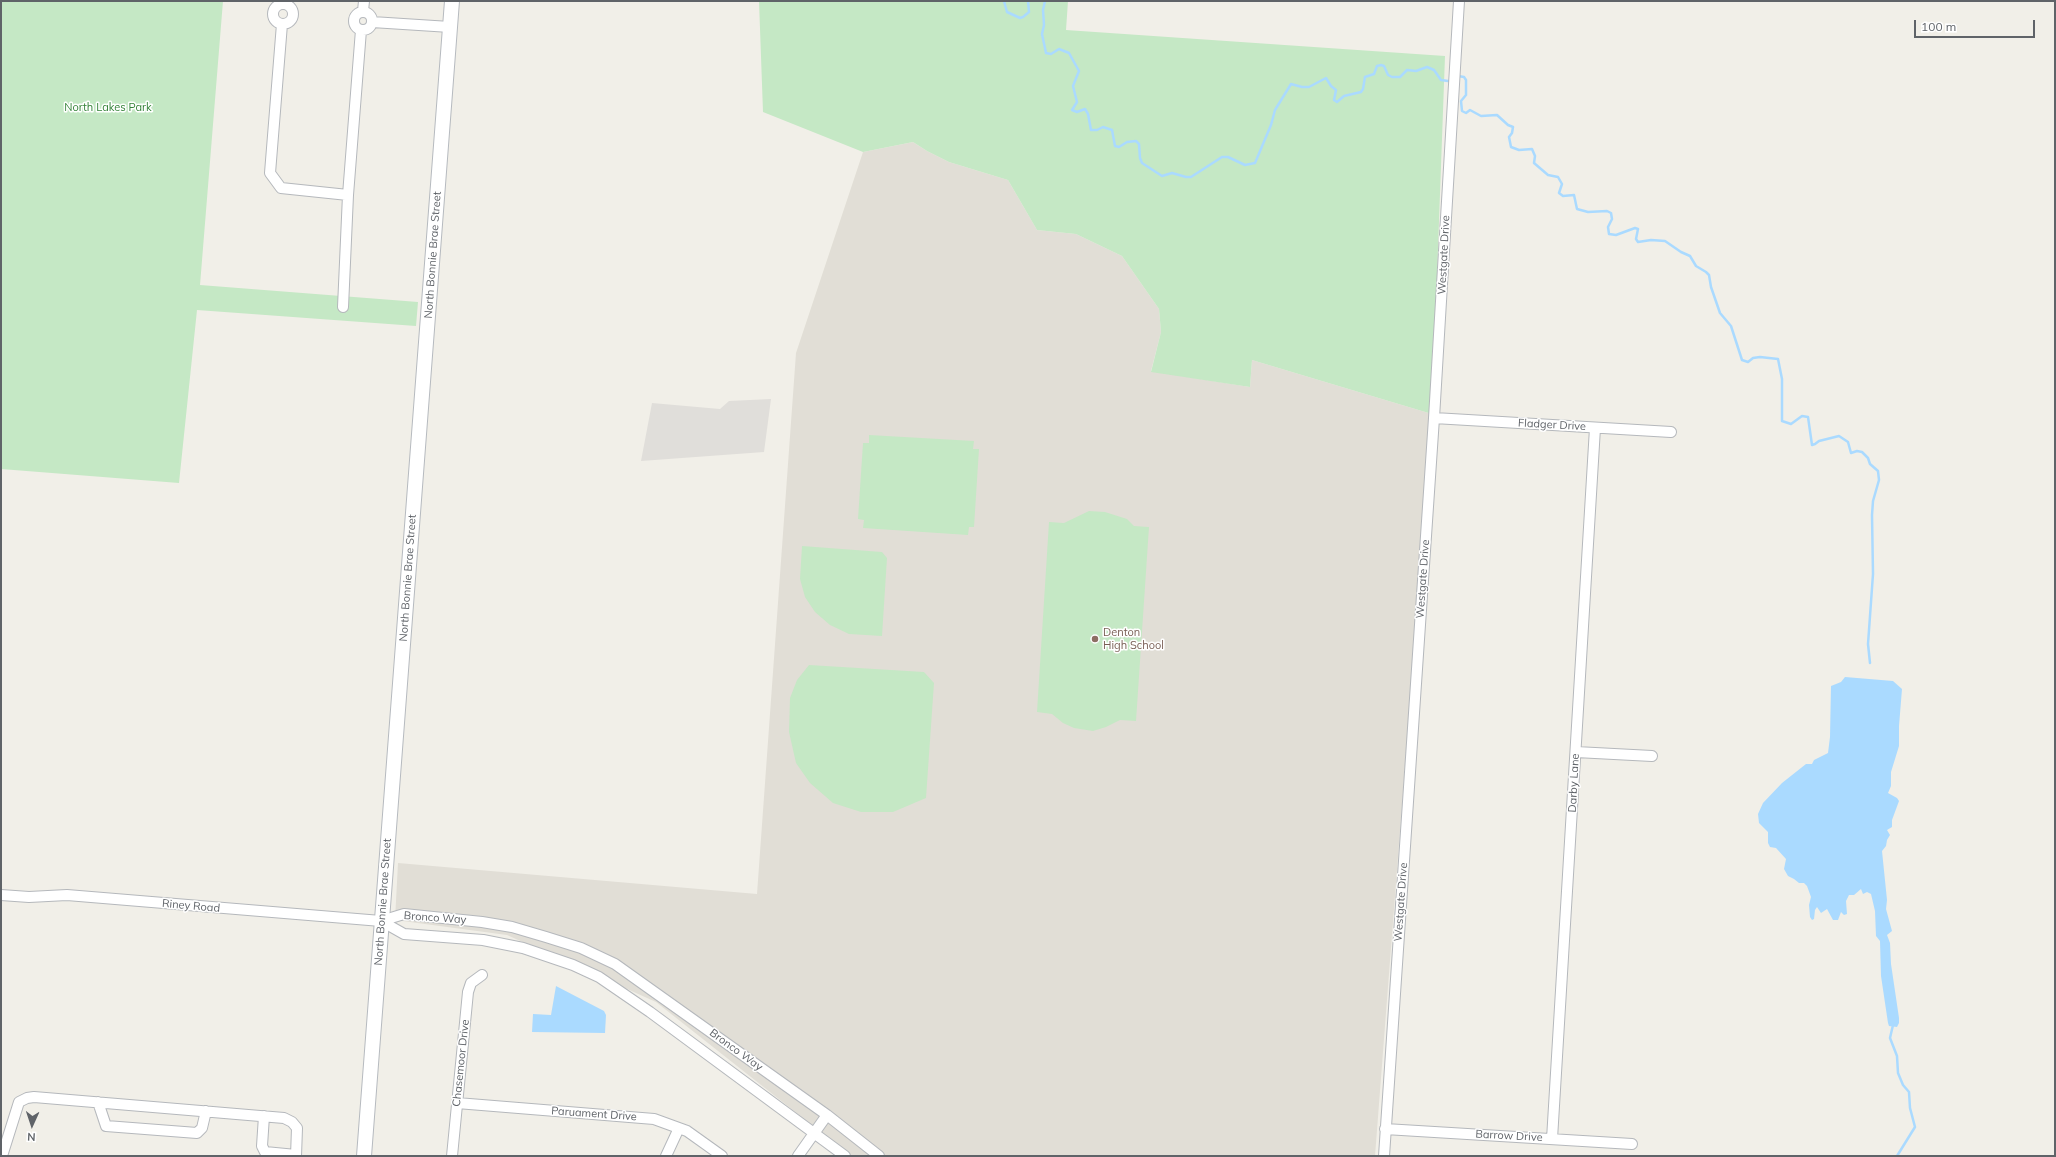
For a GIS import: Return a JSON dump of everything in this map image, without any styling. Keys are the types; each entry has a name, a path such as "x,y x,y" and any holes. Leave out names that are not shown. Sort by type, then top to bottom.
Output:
{"main road":[{"name":"North Bonnie Brae Street","path":"364,1156 452,1"}],"street":[{"name":"Westgate Drive","path":"1384,1156 1434,418 1459,1"},
{"path":"284,3 289,7 293,15 288,22 282,24 270,173 281,188 348,195"},
{"path":"361,30 356,27 354,19 363,6 369,14 372,22"},
{"path":"372,22 450,27"},
{"path":"361,30 369,27 372,22"},
{"path":"342,307 348,195 361,30"},
{"name":"Fladger Drive","path":"1434,418 1671,432"},
{"name":"Darby Lane","path":"1552,1139 1595,428"},
{"path":"1576,752 1652,756"},
{"name":"Riney Road","path":"1,895 29,897 67,895 381,921"},
{"name":"Bronco Way","path":"381,921 404,914 482,922 512,927 581,948 615,964 827,1116 879,1156"},
{"name":"Bronco Way","path":"381,921 404,934 483,940 523,948 573,965 598,977 650,1012 845,1156"},
{"name":"Chasemoor Drive","path":"452,1156 468,992 472,983 482,975"},
{"path":"2,1156 19,1102 26,1098 98,1102 206,1111 264,1116 284,1118 292,1122 297,1128 296,1156 265,1152 262,1146 264,1116"},
{"path":"98,1102 106,1126 197,1133 202,1128 206,1111"},
{"name":"Paruament Drive","path":"456,1103 644,1117 679,1128 694,1136 722,1156"},
{"path":"798,1156 827,1116"},
{"path":"666,1156 679,1128"},
{"name":"Barrow Drive","path":"1385,1129 1632,1144"}],"shaded area":[{"name":"Denton High School","path":"913,142 949,162 1008,180 1037,230 1076,234 1122,256 1159,309 1161,332 1151,371 1250,387 1252,360 1432,414 1375,1156 851,1156 656,1002 507,935 395,920 398,863 757,894 796,353 863,152"},
{"path":"771,399 764,452 641,461 652,403 720,409 729,401"}],"green space":[{"name":"North Lakes Park","path":"1,1 223,1 200,285 418,302 416,326 197,310 179,483 1,469"},
{"path":"759,1 1068,1 1066,30 1445,56 1432,414 1252,360 1250,387 1151,372 1161,332 1159,309 1122,256 1076,234 1037,230 1008,180 949,162 913,142 863,152 763,112"},
{"path":"869,435 974,441 973,449 979,449 974,527 969,527 968,535 863,528 864,520 858,519 863,443 869,443"},
{"path":"1089,511 1105,512 1127,519 1134,526 1149,527 1136,721 1120,720 1106,727 1093,731 1074,728 1063,723 1052,714 1037,712 1049,522 1064,523"},
{"path":"802,546 882,552 887,558 882,636 849,634 830,625 815,612 805,597 800,579"},
{"path":"809,665 924,672 934,683 926,798 893,812 861,812 833,803 810,783 796,763 789,732 790,698 797,680"}],"water":[{"path":"1845,677 1893,681 1902,689 1899,746 1891,772 1891,786 1888,793 1897,798 1899,801 1892,820 1892,827 1887,830 1890,835 1886,846 1882,851 1887,900 1886,909 1892,931 1887,935 1890,943 1891,964 1899,1018 1897,1027 1889,1026 1888,1023 1881,976 1880,941 1876,936 1875,911 1871,894 1867,892 1863,894 1861,889 1854,895 1849,895 1846,901 1847,914 1844,915 1841,912 1838,920 1833,920 1827,909 1821,913 1817,907 1815,910 1814,919 1812,920 1810,917 1809,905 1811,897 1807,886 1804,883 1799,883 1788,876 1784,869 1786,859 1776,848 1770,847 1768,843 1768,832 1759,823 1758,814 1763,803 1782,783 1806,764 1812,764 1814,760 1828,753 1830,737 1831,686 1841,682"},
{"path":"556,986 604,1011 606,1015 605,1033 532,1032 533,1014 551,1015"}],"waterway":[{"path":"1004,1 1007,12 1020,18 1029,12 1028,1"},
{"path":"1045,1 1042,34 1046,53 1051,54 1059,49 1069,53 1079,71 1073,86 1077,102 1072,110 1077,112 1085,109 1088,114 1091,130 1097,130 1103,127 1112,130 1115,146 1119,147 1127,142 1136,141 1139,144 1142,163 1162,176 1172,173 1191,177 1222,157 1228,157 1245,165 1255,163 1271,125 1275,110 1291,84 1309,87 1326,78 1331,86 1336,90 1334,100 1337,102 1344,96 1361,92 1365,77 1374,74 1377,66 1381,65 1384,66 1388,75 1392,77 1400,77 1407,70 1416,71 1427,67 1434,70 1441,80 1448,81"},
{"path":"1458,76 1464,77 1466,80 1466,95 1461,101 1462,111 1466,113 1470,110 1481,116 1497,115 1508,125 1513,127 1512,133 1509,137 1511,147 1519,150 1532,149 1535,156 1534,163 1548,175 1558,177 1562,184 1559,193 1563,196 1574,195 1577,209 1588,212 1607,211 1611,213 1612,219 1608,227 1609,234 1616,235 1635,228 1638,229 1636,239 1638,242 1651,240 1665,241 1681,252 1690,256 1696,266 1709,275 1711,287 1720,313 1731,326 1742,360 1748,362 1753,358 1760,357 1778,359 1782,379 1782,421 1791,424 1802,416 1808,417 1812,445 1819,441 1839,436 1848,442 1851,453 1857,451 1862,452 1868,458 1870,464 1878,471 1879,480 1873,501 1872,515 1873,574 1868,644 1870,663"},
{"path":"1893,1025 1890,1038 1897,1056 1898,1073 1903,1085 1909,1092 1910,1108 1915,1127 1897,1156"}],"place":[{"name":"Denton High School","path":"1095,639"}]}
